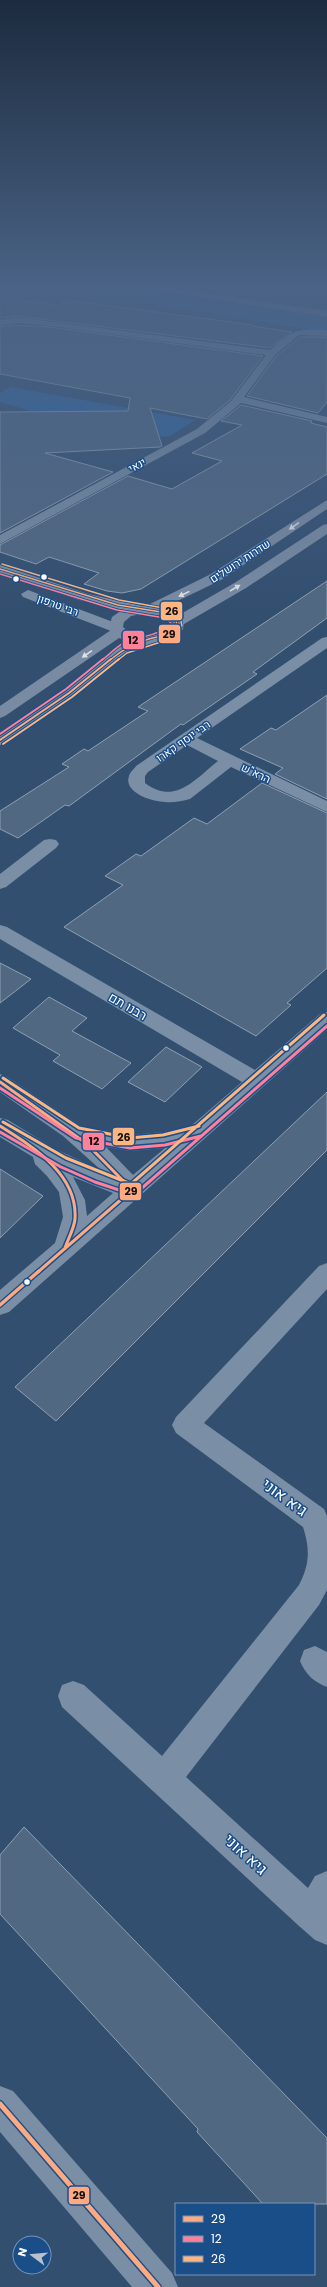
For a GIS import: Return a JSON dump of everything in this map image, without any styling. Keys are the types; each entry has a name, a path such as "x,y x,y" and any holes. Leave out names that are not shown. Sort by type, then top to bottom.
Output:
{"main road":[{"name":"שדרות ירושלים","path":"117,630 117,620 121,616 146,610 216,577 327,504"},
{"name":"שדרות ירושלים","path":"149,639 162,637 173,632 177,622 241,585 327,528"},
{"path":"146,610 164,612 177,622"},
{"path":"0,713 117,630 131,638 149,639"},
{"path":"0,740 69,693 124,649 149,639"}],"street":[{"path":"238,399 327,420"},
{"name":"ינאי","path":"0,540 201,431 221,416 238,399"},
{"name":"רבי טרפון","path":"0,569 84,597 146,610"},
{"name":"רבי טרפון","path":"0,584 117,630"},
{"name":"רבי יוסף קארו","path":"229,760 184,795 175,797 150,795 137,785 137,776 142,770 327,641"},
{"name":"הרא\"ש","path":"186,739 327,807"},
{"path":"0,883 50,844"},
{"name":"רבנו תם","path":"0,931 257,1081"},
{"path":"0,1305 327,1019"},
{"path":"0,1082 77,1134 120,1173 132,1190"},
{"path":"0,1126 34,1149 58,1170 73,1201 75,1218 65,1248"},
{"path":"77,1134 130,1143 164,1140 198,1132"},
{"path":"34,1149 80,1172 132,1190"},
{"name":"גיא אוני","path":"164,1779 309,1595 326,1564 324,1537 314,1518 185,1425 327,1273"},
{"name":"גיא אוני","path":"73,1696 164,1779 322,1910"},
{"path":"0,2104 158,2287"}],"shaded area":[{"path":"0,397 65,397 195,420 170,436 123,438 0,402"}],"building":[{"path":"123,397 232,397 207,419 150,408 162,446 160,447 45,453 113,472 0,533 0,412 128,411 130,398"},
{"path":"250,397 327,397 327,402 318,413"},
{"path":"241,405 312,421 311,423 327,427 327,474 141,589 122,593 107,591 84,584 99,573 49,557 36,564 0,552 0,545 128,476 172,489 222,461 192,453 242,425 221,421"},
{"path":"327,581 327,618 253,672 257,674 183,725 181,724 69,806 65,805 18,838 0,829 0,811 69,767 62,764 84,749 88,751 148,711 138,707"},
{"path":"327,695 327,799 275,774 283,768 240,749 271,728 276,730"},
{"path":"262,783 327,813 327,968 287,1003 291,1005 256,1036 64,927 123,885 105,876 136,854 141,856 194,818 207,824"},
{"path":"0,963 31,979 0,1003"},
{"path":"49,997 87,1018 72,1031 131,1063 102,1089 53,1061 60,1055 13,1028"},
{"path":"166,1047 202,1067 165,1102 128,1082"},
{"path":"327,1092 327,1150 56,1421 15,1387"},
{"path":"0,1169 43,1196 0,1238"},
{"path":"24,1827 327,2138 327,2204 262,2203 197,2132 198,2129 0,1914 0,1855"}],"transit line":[{"name":"26","path":"2,564 119,600 169,609 180,617 182,626 170,639 150,644 127,653 72,697 3,744"},
{"name":"29","path":"0,569 118,605 167,613 176,620 177,626 168,635 149,639 124,649 69,693 0,740"},
{"name":"12","path":"0,574 117,610 165,618 172,624 166,630 148,634 121,645 66,689 0,734"},
{"name":"26","path":"3,1122 66,1158 131,1184 324,1015"},
{"name":"12","path":"0,1132 61,1167 95,1182 134,1195 327,1026"},
{"name":"26","path":"3,1078 79,1128 130,1138 163,1135 199,1126"},
{"name":"29","path":"0,1082 53,1118 87,1144 132,1190 0,1305"},
{"name":"12","path":"0,1088 76,1138 130,1148 165,1145 201,1136"},
{"name":"29","path":"0,1126 25,1143 51,1164 69,1189 74,1203 75,1219 65,1248"},
{"name":"29","path":"0,2104 158,2287"}]}
